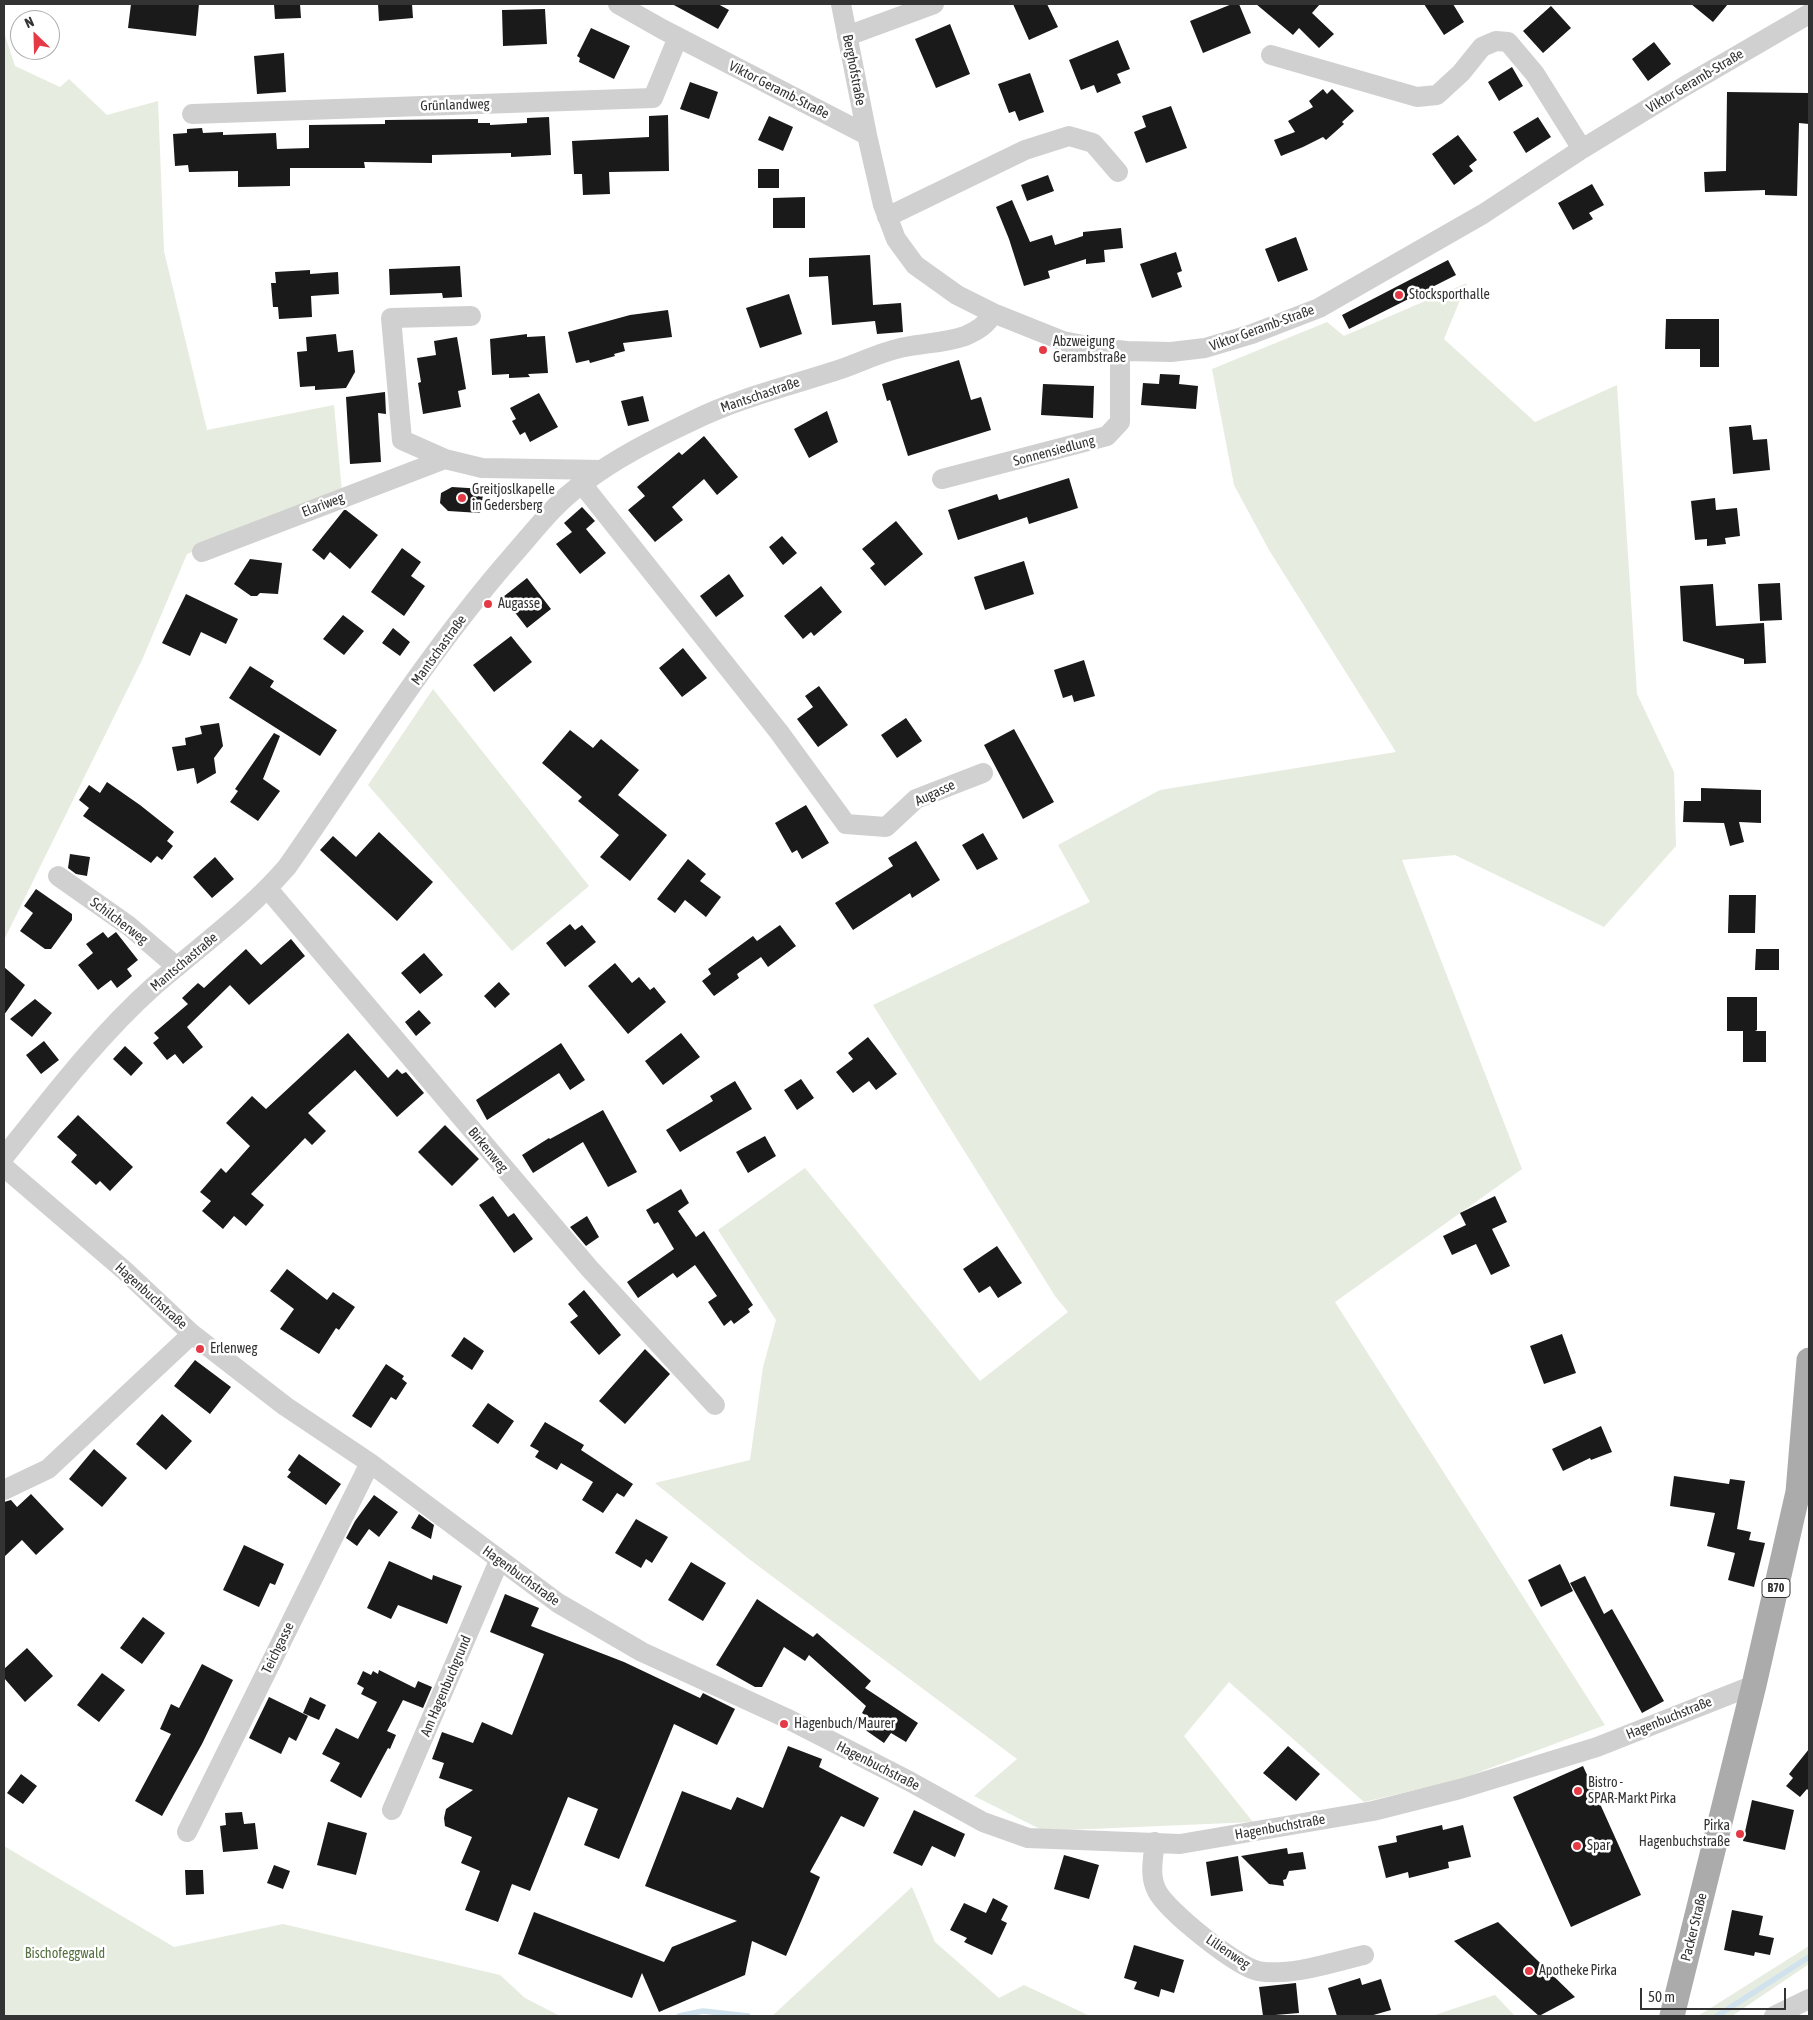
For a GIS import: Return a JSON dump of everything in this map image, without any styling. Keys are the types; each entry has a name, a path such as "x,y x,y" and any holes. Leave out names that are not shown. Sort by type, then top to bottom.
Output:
{"main road":[{"name":"B70","path":"1754,1685 1804,1493 1809,1360"},
{"name":"Packer Straße","path":"1672,2016 1754,1685"}],"street":[{"name":"Viktor Geramb-Straße","path":"618,4 866,135 887,217 896,239 915,265 956,295 993,313 1062,341 1120,351 1171,352 1205,348 1252,334 1319,308 1483,214 1582,149 1809,14"},
{"name":"Berghofstraße","path":"841,4 866,135"},
{"path":"848,36 934,4"},
{"name":"Grünlandweg","path":"192,114 653,98 678,37"},
{"path":"1271,55 1416,97 1437,95 1462,73 1482,47 1496,41 1508,42 1535,74 1582,149"},
{"path":"887,217 1025,150 1069,136 1093,143 1118,172"},
{"name":"Mantschastraße","path":"4,1157 60,1088 142,997 268,889 287,867 478,595 558,504 602,470 648,442 707,413 764,392 840,370 904,347 939,343 966,336 988,324 993,313"},
{"path":"471,316 391,318 402,440 445,459 482,468 602,470"},
{"name":"Sonnensiedlung","path":"942,479 1107,436 1120,422 1120,351"},
{"name":"Elariweg","path":"202,552 445,459"},
{"name":"Augasse","path":"582,484 778,732 846,824 886,827 916,799 982,773"},
{"name":"Schilcherweg","path":"58,876 129,926 177,968"},
{"name":"Birkenweg","path":"268,889 588,1268 715,1405"},
{"name":"Hagenbuchstraße","path":"4,1167 124,1270 192,1334 285,1406 370,1463 499,1561 558,1603 642,1652 786,1718 983,1822 1028,1838 1180,1844 1373,1811 1460,1789 1597,1747 1754,1685"},
{"path":"4,1490 48,1469 192,1334"},
{"name":"Teichgasse","path":"187,1832 370,1463"},
{"name":"Am Hagenbuchgrund","path":"392,1810 499,1561"},
{"name":"Lilienweg","path":"1155,1842 1151,1873 1157,1892 1179,1916 1246,1967 1259,1971 1273,1972 1301,1969 1364,1955"},
{"path":"1774,2016 1809,1999"}],"green space":[{"path":"4,32 10,51 10,60 13,60 15,66 60,87 69,79 107,115 158,101 164,251 207,430 334,405 342,492 187,554 142,660 4,940"},
{"path":"1467,283 1444,339 1535,422 1617,385 1637,694 1674,772 1676,846 1604,927 1455,855 1402,860 1522,1169 1335,1302 1605,1725 1458,1780 1364,1802 1229,1682 1184,1736 1253,1822 1044,1831 974,1796 1017,1759 749,1559 655,1483 750,1460 763,1367 776,1320 718,1230 805,1168 980,1381 1068,1312 1055,1296 873,1005 1090,902 1058,845 1160,790 1396,752 1269,550 1234,485 1212,369 1327,322 1344,336"},
{"path":"433,689 589,886 512,951 368,785"},
{"name":"Bischofeggwald","path":"4,1846 174,1947 283,1924 500,1975 525,1998 560,2016 4,2016"},
{"path":"912,1887 935,1942 999,1998 1024,1985 1090,2016 772,2016"},
{"path":"1809,1946 1809,1964 1732,2016 1698,2016"},
{"path":"1495,1995 1515,2016 1432,2016"}],"building":[{"path":"131,4 199,4 196,36 128,28"},
{"path":"274,4 300,4 301,18 275,19"},
{"path":"378,4 412,4 413,18 379,21"},
{"path":"672,4 718,4 729,10 718,29"},
{"path":"1013,4 1047,4 1058,27 1029,40"},
{"path":"1232,4 1239,4 1251,33 1203,53 1190,21"},
{"path":"1256,4 1320,4 1312,13 1334,34 1319,48 1299,28 1293,35"},
{"path":"1424,4 1453,4 1464,22 1444,35"},
{"path":"1691,4 1728,4 1713,22"},
{"path":"1551,6 1571,28 1543,53 1523,31"},
{"path":"545,9 547,44 503,46 502,10"},
{"path":"950,24 970,74 936,88 915,39"},
{"path":"591,28 630,46 614,79 579,62 580,58 577,56"},
{"path":"1118,40 1130,69 1117,74 1121,83 1097,93 1094,85 1081,90 1069,60"},
{"path":"1654,42 1671,64 1648,81 1632,59"},
{"path":"284,53 286,92 257,94 254,56"},
{"path":"1512,67 1523,86 1499,101 1488,82"},
{"path":"1030,73 1044,112 1019,121 1015,111 1009,113 998,84"},
{"path":"690,82 718,92 709,119 680,109"},
{"path":"1323,89 1327,94 1332,89 1354,111 1342,122 1344,124 1326,140 1323,137 1281,156 1274,140 1295,132 1288,121 1313,107 1309,101"},
{"path":"1727,92 1809,93 1809,124 1799,123 1797,196 1765,195 1765,190 1705,192 1704,172 1726,171"},
{"path":"1171,106 1187,148 1146,163 1134,132 1146,127 1142,116"},
{"path":"668,115 669,171 609,172 610,194 583,195 582,174 574,174 572,141 649,137 649,116"},
{"path":"769,116 793,127 783,151 758,140"},
{"path":"549,117 551,155 511,157 511,153 432,155 432,163 364,162 365,168 290,168 290,186 238,187 238,171 189,172 188,165 175,166 173,134 187,133 187,129 202,128 203,133 223,132 223,135 276,133 277,149 309,148 309,125 385,124 385,120 478,119 478,123 490,123 490,125 527,123 527,118"},
{"path":"1538,117 1551,137 1526,153 1513,132"},
{"path":"1458,135 1477,160 1469,166 1473,171 1454,185 1432,154"},
{"path":"758,169 779,169 779,188 758,188"},
{"path":"1048,175 1054,191 1027,201 1021,185"},
{"path":"1592,184 1604,205 1589,213 1593,219 1573,230 1558,203"},
{"path":"805,197 805,228 773,228 773,198"},
{"path":"1012,200 1030,242 1052,235 1055,245 1083,236 1083,232 1121,228 1123,248 1104,250 1105,262 1086,264 1086,259 1048,271 1050,278 1024,286 1009,239 996,207"},
{"path":"1296,237 1308,270 1278,282 1265,249"},
{"path":"1176,252 1182,271 1177,273 1182,287 1152,298 1140,264"},
{"path":"870,255 873,305 901,303 903,332 877,334 875,321 832,325 828,276 809,277 809,258"},
{"name":"Stocksporthalle","path":"1448,260 1456,275 1349,329 1342,315"},
{"path":"460,266 462,297 443,298 442,293 390,295 389,269"},
{"path":"310,270 310,274 338,272 339,294 311,296 312,317 279,319 278,307 273,307 271,283 276,283 275,272"},
{"path":"789,294 802,334 760,348 746,308"},
{"path":"668,310 672,337 623,343 625,351 614,354 615,356 590,363 589,360 576,363 568,332 630,315"},
{"path":"1666,319 1719,319 1719,367 1700,367 1700,349 1665,349"},
{"path":"336,334 338,352 353,350 355,372 346,388 315,390 315,386 300,387 297,352 307,351 306,337"},
{"path":"527,334 527,337 545,336 548,373 528,374 530,377 509,378 509,374 492,375 490,339"},
{"path":"457,337 466,389 458,391 461,407 423,414 418,383 421,382 417,358 436,355 434,341"},
{"path":"959,360 971,400 981,397 991,430 908,456 890,400 887,401 882,384"},
{"path":"1160,374 1180,375 1179,384 1198,386 1196,409 1141,405 1143,383 1159,384"},
{"path":"1043,384 1094,386 1093,418 1041,415"},
{"path":"385,392 386,414 378,413 381,462 350,464 346,397"},
{"path":"539,393 558,427 530,442 525,432 520,435 512,421 516,419 510,408"},
{"path":"643,396 649,421 628,426 621,401"},
{"path":"827,411 838,442 809,458 794,429"},
{"path":"1751,425 1753,440 1767,439 1770,470 1733,474 1729,427"},
{"path":"704,436 738,477 717,495 704,479 672,507 683,520 655,542 628,510 645,496 637,487 679,452 682,455"},
{"path":"1069,478 1078,508 1029,524 1027,517 958,540 948,510 997,494 999,500"},
{"name":"Greitjoslkapelle in Gedersberg","path":"452,487 484,489 480,513 448,511 440,503 441,493"},
{"path":"1715,498 1716,510 1737,508 1740,536 1725,538 1726,544 1707,546 1707,539 1695,540 1691,501"},
{"path":"582,507 595,521 586,529 606,553 580,574 556,544 572,532 564,523"},
{"path":"344,510 378,535 350,569 330,552 324,560 312,550"},
{"path":"896,521 923,554 885,586 870,568 875,564 862,549"},
{"path":"782,536 797,553 783,565 769,547"},
{"path":"402,548 421,562 411,576 425,586 404,616 371,592"},
{"path":"250,559 282,563 278,594 260,593 257,596 251,596 234,584"},
{"path":"1024,561 1034,594 985,610 974,577"},
{"path":"729,574 744,596 716,617 700,596"},
{"path":"527,578 551,609 527,628 503,597"},
{"path":"1780,583 1782,620 1760,621 1758,584"},
{"path":"1713,584 1716,626 1764,623 1766,663 1744,664 1744,659 1683,641 1680,586"},
{"path":"821,586 842,612 814,636 811,632 803,639 784,616"},
{"path":"186,594 238,619 226,644 201,632 190,656 162,643"},
{"path":"343,615 364,631 344,655 323,639"},
{"path":"393,628 410,642 400,656 382,643"},
{"path":"511,636 532,662 494,692 473,665"},
{"path":"683,648 707,678 682,697 659,668"},
{"path":"1084,660 1095,696 1074,702 1072,695 1063,698 1054,670"},
{"path":"250,666 274,681 270,687 337,730 320,756 229,698"},
{"path":"819,686 848,725 818,747 797,719 813,707 805,696"},
{"path":"906,718 922,741 897,758 881,735"},
{"path":"219,723 223,746 214,758 216,773 197,784 194,768 177,771 172,747 186,745 185,738 202,734 200,726"},
{"path":"1014,729 1054,802 1023,819 984,745"},
{"path":"570,730 593,748 601,739 639,770 618,795 667,835 630,881 600,857 619,835 578,801 582,797 542,763"},
{"path":"274,733 280,736 263,779 280,791 258,821 230,802 238,791 235,789"},
{"path":"107,782 174,832 167,841 173,846 162,860 157,856 151,863 83,816 89,808 79,800 89,785 100,793"},
{"path":"1701,788 1761,790 1761,823 1739,822 1744,842 1730,846 1724,823 1683,822 1684,801 1701,801"},
{"path":"806,805 829,843 802,859 797,850 792,853 775,823"},
{"path":"379,832 433,882 397,921 320,850 333,836 356,857"},
{"path":"983,833 998,859 977,870 962,845"},
{"path":"916,841 940,880 912,898 910,893 853,930 835,903 893,866 888,858"},
{"path":"70,854 90,857 87,876 76,874 68,868"},
{"path":"215,857 234,879 212,898 193,877"},
{"path":"688,859 706,874 700,881 721,897 706,917 685,900 675,913 657,899"},
{"path":"36,889 72,914 72,920 51,949 45,949 20,931 33,913 24,906"},
{"path":"1729,895 1756,895 1755,933 1728,933"},
{"path":"570,924 575,930 582,925 596,942 565,967 546,943"},
{"path":"780,925 796,946 768,967 761,957 737,974 739,978 714,996 702,981 711,974 708,969 753,936 757,941"},
{"path":"103,932 108,938 116,932 138,960 127,969 132,976 117,988 111,980 98,990 78,965 93,953 86,944"},
{"path":"291,939 305,956 249,1005 230,985 187,1027 203,1047 183,1064 175,1054 167,1060 153,1043 159,1038 154,1033 188,1004 182,998 198,983 204,988 246,949 261,965"},
{"path":"1756,949 1779,949 1779,970 1755,970"},
{"path":"424,953 443,975 420,994 401,973"},
{"path":"615,963 632,983 639,977 650,990 654,987 666,1002 628,1034 588,986"},
{"path":"4,967 25,985 4,1015"},
{"path":"499,982 510,994 495,1008 484,996"},
{"path":"1727,997 1757,997 1757,1030 1755,1031 1766,1031 1766,1062 1743,1062 1743,1031 1727,1031"},
{"path":"35,999 52,1013 32,1037 10,1019"},
{"path":"419,1010 431,1023 416,1036 405,1022"},
{"path":"348,1033 388,1078 397,1069 402,1074 406,1072 424,1093 397,1117 355,1070 308,1113 326,1131 312,1145 305,1138 251,1194 264,1205 246,1226 234,1216 223,1229 202,1211 211,1201 200,1192 221,1168 226,1173 250,1146 226,1123 252,1096 266,1109"},
{"path":"681,1033 700,1057 663,1085 645,1061"},
{"path":"868,1037 897,1074 876,1090 869,1081 853,1093 836,1072 853,1059 848,1053"},
{"path":"44,1041 59,1060 41,1074 26,1055"},
{"path":"561,1043 585,1080 570,1090 559,1073 487,1120 476,1100"},
{"path":"125,1046 143,1063 131,1076 113,1059"},
{"path":"801,1079 814,1098 797,1110 784,1090"},
{"path":"735,1081 752,1109 680,1152 666,1130 713,1101 710,1096"},
{"path":"603,1110 637,1172 608,1187 583,1142 533,1173 522,1155 549,1138"},
{"path":"78,1115 133,1167 110,1191 100,1181 96,1185 71,1162 77,1155 57,1137"},
{"path":"445,1125 479,1159 452,1186 418,1152"},
{"path":"765,1136 776,1156 748,1173 736,1152"},
{"path":"681,1189 689,1203 678,1211 696,1237 704,1231 753,1305 748,1309 750,1312 734,1324 731,1320 724,1326 708,1302 717,1296 695,1265 677,1278 673,1273 638,1298 627,1282 674,1249 658,1222 654,1224 646,1210"},
{"path":"493,1196 508,1217 514,1213 533,1239 514,1253 479,1205"},
{"path":"1495,1196 1507,1222 1492,1229 1510,1266 1491,1275 1476,1244 1452,1255 1443,1236 1466,1225 1460,1213"},
{"path":"587,1216 599,1237 586,1246 570,1227"},
{"path":"997,1246 1022,1283 998,1298 990,1286 979,1293 963,1269"},
{"path":"287,1269 327,1300 333,1292 355,1307 339,1330 336,1328 319,1354 280,1329 294,1309 270,1291"},
{"path":"584,1290 621,1335 599,1355 570,1322 578,1316 568,1304"},
{"path":"1562,1334 1576,1373 1544,1384 1530,1346"},
{"path":"464,1337 484,1351 472,1370 451,1356"},
{"path":"645,1349 670,1374 625,1424 599,1401"},
{"path":"195,1360 231,1387 210,1414 174,1386"},
{"path":"386,1364 404,1376 402,1379 407,1383 396,1400 391,1397 371,1428 352,1416"},
{"path":"488,1403 514,1421 498,1444 472,1426"},
{"path":"162,1414 192,1441 166,1470 136,1444"},
{"path":"545,1422 584,1445 581,1450 633,1484 624,1497 617,1493 603,1513 582,1500 593,1482 561,1463 557,1470 535,1457 539,1451 530,1446"},
{"path":"1601,1426 1612,1452 1591,1460 1590,1458 1563,1471 1552,1449"},
{"path":"94,1449 127,1478 102,1507 69,1479"},
{"path":"299,1454 341,1484 326,1505 287,1477 291,1472 288,1470"},
{"path":"1674,1476 1729,1484 1730,1479 1745,1481 1737,1529 1751,1532 1749,1540 1765,1543 1754,1587 1728,1580 1735,1553 1707,1546 1715,1513 1670,1506"},
{"path":"31,1494 64,1529 36,1555 22,1540 4,1557 4,1502 11,1500 17,1507"},
{"path":"374,1495 398,1512 379,1537 369,1529 357,1546 346,1538 355,1521"},
{"path":"419,1514 434,1525 431,1539 411,1528"},
{"path":"636,1519 668,1537 652,1563 646,1559 641,1568 615,1553"},
{"path":"244,1545 284,1564 275,1585 270,1583 259,1607 223,1590"},
{"path":"389,1561 432,1580 433,1575 462,1586 447,1624 398,1605 391,1619 367,1608"},
{"path":"691,1562 726,1583 703,1621 668,1600"},
{"path":"1560,1564 1573,1591 1541,1607 1528,1580"},
{"path":"1585,1576 1604,1614 1612,1609 1664,1701 1642,1713 1570,1583"},
{"path":"505,1594 539,1608 531,1626 624,1662 700,1698 703,1693 735,1709 717,1745 674,1724 619,1859 584,1845 598,1809 568,1797 530,1891 512,1884 498,1922 465,1910 480,1871 461,1863 472,1837 445,1826 446,1809 473,1790 439,1778 444,1763 432,1759 442,1732 473,1743 482,1722 512,1735 544,1654 490,1632"},
{"path":"757,1599 813,1637 817,1633 871,1681 865,1688 918,1723 906,1742 891,1733 884,1743 864,1729 871,1719 862,1713 866,1706 809,1655 805,1661 784,1647 762,1687 755,1687 716,1665"},
{"path":"143,1617 165,1633 142,1664 120,1648"},
{"path":"27,1648 53,1676 25,1702 4,1678 4,1669"},
{"path":"202,1664 233,1680 202,1744 162,1816 135,1801 171,1734 160,1729 171,1704 179,1708"},
{"path":"379,1670 415,1688 418,1681 432,1687 423,1708 403,1700 387,1731 396,1735 390,1749 388,1748 361,1798 330,1781 340,1763 322,1754 336,1728 358,1739 377,1702 361,1694 364,1688 357,1684 363,1671 371,1675 373,1671 378,1674"},
{"path":"102,1673 125,1690 99,1722 77,1705"},
{"path":"269,1697 308,1716 296,1741 289,1737 281,1754 249,1738"},
{"path":"310,1697 326,1705 319,1720 303,1713"},
{"path":"788,1746 822,1759 819,1767 879,1798 864,1827 841,1816 810,1872 820,1877 786,1956 752,1941 745,1975 659,2012 642,1973 632,1998 518,1954 534,1912 664,1962 672,1947 737,1921 645,1886 682,1791 731,1810 737,1797 763,1808"},
{"path":"1288,1746 1320,1774 1296,1801 1263,1773"},
{"path":"1809,1749 1809,1791 1807,1789 1800,1797 1786,1786 1793,1778 1789,1774"},
{"name":"Spar","path":"1583,1766 1641,1895 1571,1927 1513,1797"},
{"path":"21,1774 37,1786 23,1804 7,1793"},
{"path":"1752,1800 1794,1810 1785,1850 1743,1841"},
{"path":"914,1810 965,1834 955,1857 932,1846 922,1866 893,1853"},
{"path":"242,1812 244,1824 255,1823 258,1849 223,1852 220,1826 226,1825 225,1813"},
{"path":"328,1822 367,1833 356,1875 317,1865"},
{"path":"1442,1825 1443,1830 1463,1825 1471,1857 1448,1862 1449,1868 1409,1878 1408,1872 1386,1878 1378,1846 1397,1842 1396,1836"},
{"path":"1287,1848 1288,1854 1303,1852 1306,1869 1289,1871 1286,1879 1283,1880 1284,1886 1269,1884 1241,1856"},
{"path":"1064,1855 1099,1865 1089,1899 1054,1889"},
{"path":"1238,1856 1243,1891 1211,1896 1206,1862"},
{"path":"274,1865 290,1871 283,1889 267,1883"},
{"path":"185,1870 203,1870 204,1894 186,1895"},
{"path":"993,1898 1008,1906 1001,1920 1007,1923 992,1955 964,1942 967,1938 950,1930 964,1903 986,1913"},
{"path":"1732,1910 1763,1916 1759,1935 1774,1938 1770,1955 1755,1952 1754,1956 1724,1950"},
{"path":"1498,1922 1575,1997 1539,2016 1454,1941"},
{"path":"1134,1945 1184,1960 1174,1993 1161,1989 1159,1997 1134,1989 1137,1982 1124,1978"},
{"path":"1360,1978 1362,1985 1381,1979 1391,2010 1370,2016 1337,2016 1328,1988"},
{"path":"1296,1983 1299,2013 1263,2016 1259,1987"}],"waterway":[{"path":"1717,2016 1809,1957"},
{"path":"679,2016 703,2011 748,2016"}],"place":[{"name":"Stocksporthalle","path":"1399,295"},
{"name":"Abzweigung Gerambstraße","path":"1043,350"},
{"name":"Greitjoslkapelle in Gedersberg","path":"462,498"},
{"name":"Augasse","path":"488,604"},
{"name":"Erlenweg","path":"200,1349"},
{"name":"Hagenbuch/Maurer","path":"784,1724"},
{"name":"Bistro - SPAR-Markt Pirka","path":"1578,1791"},
{"name":"Pirka Hagenbuchstraße","path":"1740,1834"},
{"name":"Spar","path":"1577,1846"},
{"name":"Apotheke Pirka","path":"1529,1971"}]}
